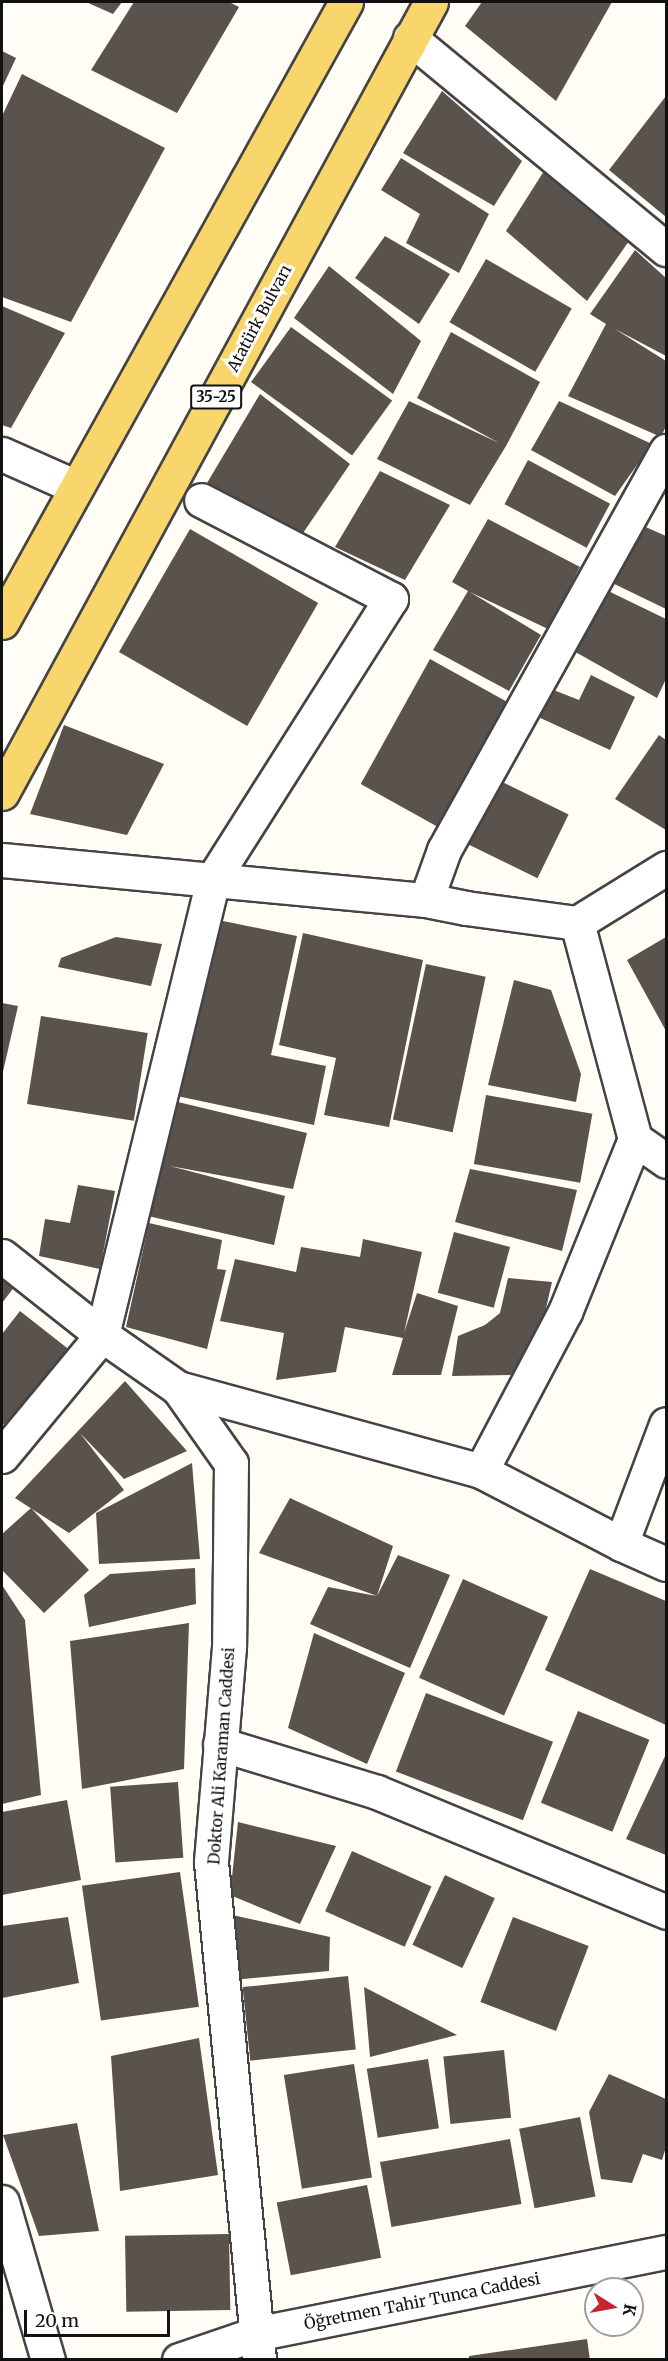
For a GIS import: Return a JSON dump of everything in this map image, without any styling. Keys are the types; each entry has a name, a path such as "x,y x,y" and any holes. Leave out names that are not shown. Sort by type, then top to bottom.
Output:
{"main road":[{"path":"2,622 346,2"},
{"name":"Atatürk Bulvarı","path":"2,793 431,2"}],"street":[{"path":"410,38 666,249"},
{"path":"426,900 444,850 666,451"},
{"path":"2,454 76,487"},
{"path":"2,1456 102,1335 213,879 391,600 201,500"},
{"path":"2,860 426,900 466,908 577,923 666,868"},
{"path":"481,1471 565,1312 635,1139 577,923"},
{"path":"635,1139 666,1161"},
{"name":"Doktor Ali Karaman Caddesi","path":"2,1256 102,1335 178,1388 231,1463 229,1647 211,1862 257,2347"},
{"path":"178,1388 481,1471 621,1544 666,1564"},
{"path":"621,1544 666,1424"},
{"path":"220,1744 378,1792 666,1911"},
{"path":"2,2202 48,2360"},
{"name":"Öğretmen Tahir Tunca Caddesi","path":"179,2360 257,2347 666,2252"}],"building":[{"path":"86,2 122,2 113,14"},
{"path":"134,2 229,2 239,7 177,113 91,70"},
{"path":"482,2 612,2 556,101 465,26"},
{"path":"2,51 16,58 2,88"},
{"path":"22,74 165,148 71,322 2,297 2,116"},
{"path":"442,91 522,161 494,206 403,153"},
{"path":"666,96 666,217 609,170"},
{"path":"401,158 489,214 459,273 406,243 420,214 381,190"},
{"path":"544,171 629,241 587,301 506,231"},
{"path":"385,236 450,274 419,324 355,278"},
{"path":"635,250 666,278 666,356 615,329 666,361 666,426 661,437 568,396 606,324 590,314"},
{"path":"486,259 572,308 535,372 450,322"},
{"path":"329,266 421,341 393,394 294,318"},
{"path":"2,306 65,333 11,428 2,425"},
{"path":"291,327 392,400 352,455 251,382"},
{"path":"451,332 540,382 506,446 470,505 377,459 409,401 499,443 417,398"},
{"path":"260,394 350,464 301,536 207,483"},
{"path":"559,401 652,444 615,496 531,450"},
{"path":"528,460 610,504 587,548 505,504"},
{"path":"380,471 450,505 405,580 335,547"},
{"path":"488,519 580,567 548,629 470,592 541,635 509,691 433,650 468,591 452,582"},
{"path":"632,521 666,536 666,609 604,579"},
{"path":"190,529 318,603 247,726 119,652"},
{"path":"600,587 666,619 666,679 657,698 563,645"},
{"path":"430,659 509,703 439,828 361,784"},
{"path":"591,675 635,697 610,750 536,716 551,689 579,700"},
{"path":"64,725 164,764 127,835 30,814"},
{"path":"659,735 666,740 666,830 615,799"},
{"path":"494,778 569,814 537,878 463,842"},
{"path":"218,920 297,936 271,1055 326,1066 314,1125 177,1096"},
{"path":"303,933 423,960 389,1127 324,1115 336,1058 279,1045"},
{"path":"116,937 162,944 151,986 58,967 61,958"},
{"path":"666,937 666,1031 627,960"},
{"path":"426,964 486,977 453,1132 393,1120"},
{"path":"514,980 551,990 581,1074 576,1102 488,1085"},
{"path":"2,1003 18,1006 2,1076"},
{"path":"41,1016 148,1033 134,1121 27,1104"},
{"path":"486,1095 592,1114 580,1183 474,1164"},
{"path":"178,1102 307,1133 293,1189 170,1166 285,1196 274,1245 148,1216"},
{"path":"470,1169 577,1190 562,1251 455,1222"},
{"path":"78,1185 115,1191 100,1269 39,1256 45,1219 70,1223"},
{"path":"149,1223 222,1240 217,1269 226,1270 207,1349 126,1327"},
{"path":"454,1232 510,1247 494,1308 438,1293"},
{"path":"363,1239 422,1252 404,1333 417,1293 458,1306 441,1375 392,1375 403,1338 345,1327 336,1372 276,1380 284,1333 220,1321 235,1259 296,1272 301,1247 360,1257"},
{"path":"2,1276 15,1286 2,1303"},
{"path":"508,1278 552,1282 540,1335 511,1375 452,1376 458,1336 485,1325 500,1313"},
{"path":"20,1311 76,1355 4,1425 2,1422 2,1334"},
{"path":"125,1381 187,1451 124,1479 80,1433 124,1490 69,1533 15,1498"},
{"path":"192,1463 200,1559 99,1564 96,1513"},
{"path":"290,1498 393,1546 377,1596 259,1553"},
{"path":"31,1508 89,1570 44,1613 2,1570 2,1534"},
{"path":"398,1555 450,1575 410,1668 310,1624 328,1587 377,1596"},
{"path":"195,1568 196,1604 89,1627 84,1595 110,1574"},
{"path":"590,1569 666,1601 666,1725 545,1670"},
{"path":"463,1579 548,1617 504,1715 419,1678"},
{"path":"2,1585 25,1620 41,1795 2,1804"},
{"path":"189,1623 184,1769 82,1789 70,1641"},
{"path":"314,1633 405,1673 367,1764 288,1728"},
{"path":"426,1693 553,1742 523,1820 396,1771"},
{"path":"578,1711 649,1740 612,1832 541,1803"},
{"path":"666,1754 666,1855 626,1839"},
{"path":"178,1782 183,1858 115,1863 110,1787"},
{"path":"67,1800 81,1880 2,1895 2,1812"},
{"path":"238,1822 336,1846 300,1924 230,1895"},
{"path":"352,1851 431,1886 405,1947 325,1911"},
{"path":"180,1872 199,2007 101,2020 82,1886"},
{"path":"445,1875 495,1898 462,1968 412,1945"},
{"path":"228,1914 330,1937 329,1971 233,1980"},
{"path":"68,1917 79,1983 2,1998 2,1926"},
{"path":"513,1917 589,1946 556,2031 480,2002"},
{"path":"348,1976 356,2050 250,2061 243,1987"},
{"path":"364,1987 457,2035 370,2057"},
{"path":"199,2038 218,2175 120,2191 111,2056"},
{"path":"504,2050 511,2118 450,2124 443,2056"},
{"path":"428,2059 439,2128 378,2138 367,2069"},
{"path":"354,2064 372,2178 302,2189 284,2075"},
{"path":"609,2074 666,2099 666,2147 662,2160 643,2154 632,2183 601,2179 589,2112"},
{"path":"580,2117 595,2197 535,2208 519,2129"},
{"path":"77,2123 99,2231 39,2236 3,2135"},
{"path":"510,2139 521,2204 391,2227 380,2162"},
{"path":"367,2185 381,2258 291,2275 277,2203"},
{"path":"229,2234 230,2310 126,2312 125,2236"},
{"path":"587,2339 590,2360 469,2360 469,2356"}]}
